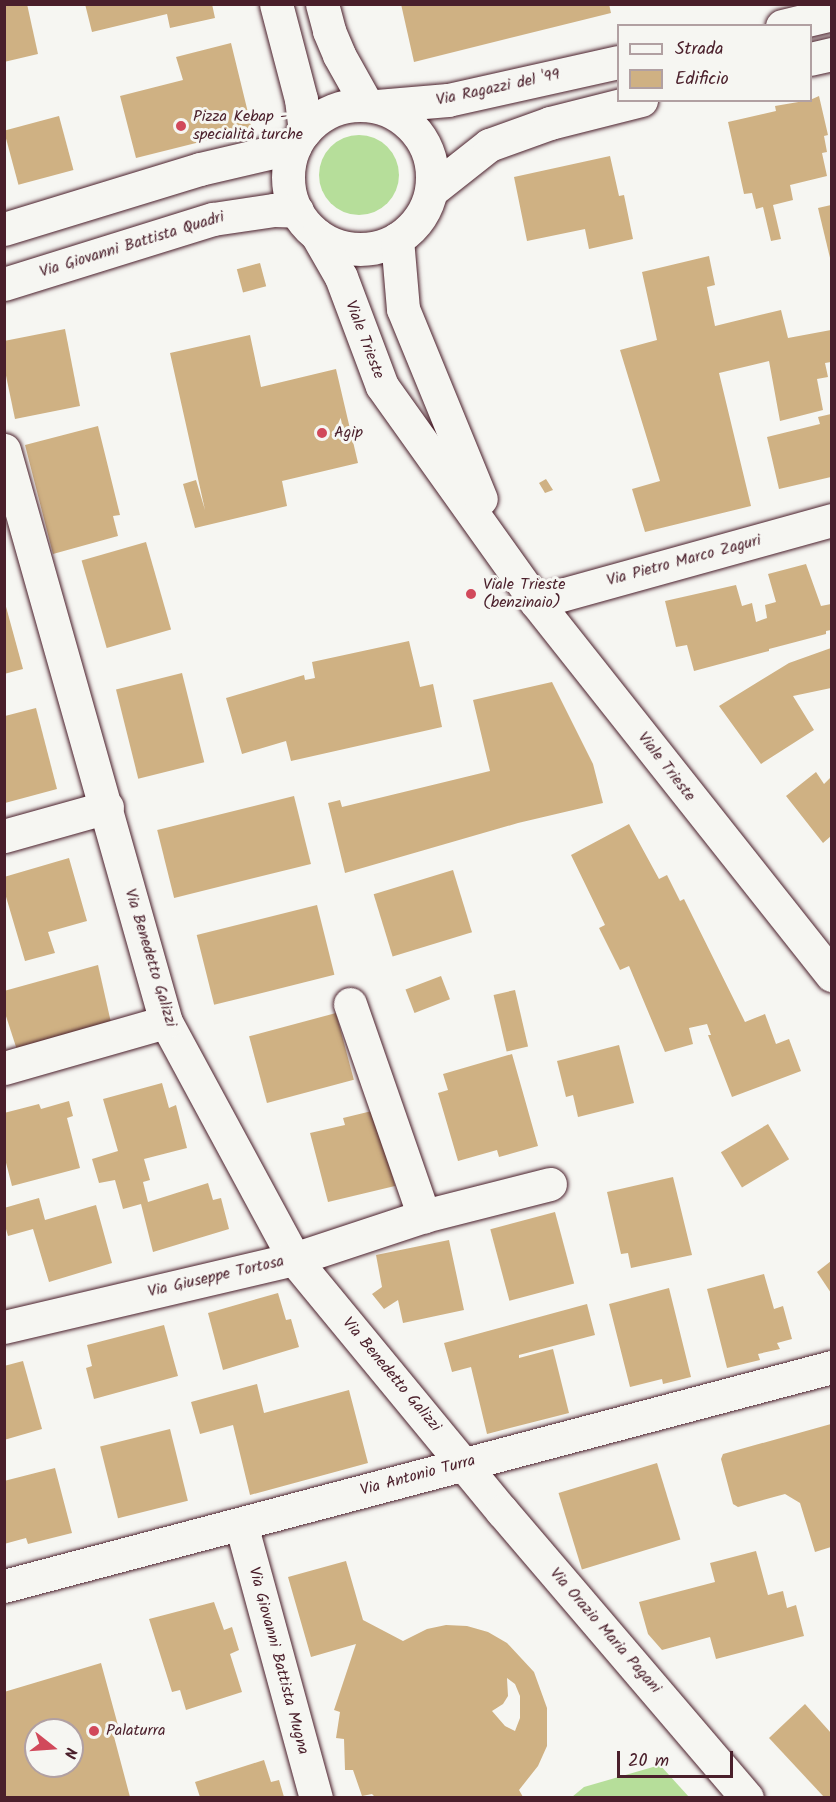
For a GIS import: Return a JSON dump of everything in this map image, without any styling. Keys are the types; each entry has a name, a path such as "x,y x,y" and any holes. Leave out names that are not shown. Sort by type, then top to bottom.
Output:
{"street":[{"path":"276,4 301,99 299,139 288,180 307,223 335,244 356,249 377,247 397,239 413,226 425,209 432,190 429,154 421,137 409,123 372,105 339,55 329,31 322,4"},
{"path":"790,24 831,14"},
{"path":"812,59 831,54"},
{"name":"Via Ragazzi del '99","path":"299,139 322,116 344,106 448,100 617,62"},
{"path":"432,190 489,145 550,123 634,102"},
{"path":"4,229 299,139"},
{"name":"Via Giovanni Battista Quadri","path":"4,284 213,219 274,210 307,223"},
{"name":"Viale Trieste","path":"307,223 341,277 382,386 536,602 831,975"},
{"name":"Viale Trieste","path":"397,239 403,309 424,368 505,556"},
{"name":"Via Benedetto Galizzi","path":"4,450 16,535 106,807 166,1022 294,1259 464,1462"},
{"name":"Via Pietro Marco Zaguri","path":"536,602 831,520"},
{"path":"4,836 106,807"},
{"path":"350,1004 424,1216"},
{"path":"4,1068 166,1022"},
{"name":"Via Giuseppe Tortosa","path":"4,1327 294,1259 424,1216 550,1184"},
{"name":"Via Antonio Turra","path":"4,1586 241,1524 464,1462 831,1367"},
{"name":"Via Orazio Maria Pagani","path":"464,1462 502,1511 747,1797"},
{"name":"Via Giovanni Battista Mugna","path":"241,1524 316,1797"}],"green space":[{"path":"359,135 374,138 387,147 396,160 399,175 396,190 387,203 374,212 359,215 344,212 331,203 322,190 319,175 322,160 331,147 344,138"},
{"path":"660,1765 689,1797 572,1797 584,1787"}],"building":[{"path":"4,4 27,4 38,54 4,62"},
{"path":"85,4 212,4 215,18 170,28 167,14 92,32"},
{"path":"401,4 609,4 611,13 414,62"},
{"path":"231,43 252,129 136,158 120,96 183,80 176,57"},
{"path":"819,96 828,135 824,136 827,152 822,153 827,176 790,185 793,200 773,205 781,239 771,241 763,207 756,209 752,193 744,194 728,122 776,111 775,106 812,102 812,99"},
{"path":"59,116 73,170 18,185 4,131"},
{"path":"610,156 619,196 624,195 633,239 589,249 585,229 527,241 514,177"},
{"path":"831,205 831,262 818,208"},
{"path":"709,256 715,285 707,287 715,326 781,310 788,338 831,330 831,362 825,363 828,377 817,379 823,410 780,421 769,361 719,373 751,506 645,532 632,489 660,481 620,350 657,340 642,272"},
{"path":"260,263 266,286 243,292 237,269"},
{"path":"65,329 80,406 15,419 4,366 4,341"},
{"path":"250,335 261,387 336,369 358,463 282,481 287,506 195,528 183,484 196,480 205,510 170,353"},
{"path":"831,414 831,477 779,489 767,437 820,424 818,417"},
{"path":"98,426 120,515 113,516 118,536 53,554 25,445"},
{"path":"546,479 553,490 545,493 539,483"},
{"path":"146,542 171,629 107,648 82,560"},
{"path":"806,564 821,606 831,604 831,630 826,631 826,634 694,671 687,645 676,647 665,601 736,585 742,606 752,603 756,622 767,618 765,605 776,602 768,574"},
{"path":"4,604 23,669 4,674"},
{"path":"409,641 420,687 433,684 442,727 291,761 286,741 242,754 226,698 304,675 305,680 315,678 312,662"},
{"path":"831,648 831,688 793,696 814,730 761,764 719,706 789,663"},
{"path":"182,673 204,762 138,779 116,689"},
{"path":"552,682 593,764 603,803 518,823 345,873 328,803 340,800 342,807 490,771 473,700"},
{"path":"36,708 57,789 5,803 5,716"},
{"path":"816,772 824,784 831,777 831,836 823,843 786,796"},
{"path":"294,796 311,864 174,898 157,830"},
{"path":"629,824 659,879 667,875 680,901 684,899 745,1022 765,1014 776,1044 789,1039 801,1071 732,1097 708,1035 711,1035 707,1024 689,1028 693,1044 665,1052 629,966 620,970 599,928 605,925 571,855"},
{"path":"69,858 87,921 48,932 55,953 25,961 4,890 4,877"},
{"path":"453,870 472,932 393,956 374,894"},
{"path":"317,905 334,975 214,1005 197,935"},
{"path":"98,965 112,1027 18,1053 4,1010 4,991"},
{"path":"441,976 450,999 414,1013 406,990"},
{"path":"515,990 528,1047 507,1051 494,995"},
{"path":"336,1013 354,1080 267,1103 249,1036"},
{"path":"619,1045 634,1103 578,1117 573,1095 566,1097 557,1061"},
{"path":"512,1054 538,1146 499,1157 497,1150 458,1161 438,1093 448,1090 443,1074"},
{"path":"162,1083 169,1108 176,1105 187,1148 144,1159 150,1180 143,1182 148,1202 208,1183 213,1200 221,1198 229,1229 153,1252 141,1204 123,1209 115,1180 99,1183 92,1159 118,1151 103,1099"},
{"path":"69,1101 73,1116 67,1118 80,1168 12,1186 4,1155 4,1113 39,1104 41,1109"},
{"path":"376,1110 395,1186 328,1202 310,1133 345,1125 343,1118"},
{"path":"768,1124 789,1159 742,1187 721,1152"},
{"path":"673,1177 692,1255 631,1268 628,1253 621,1254 607,1192"},
{"path":"39,1198 45,1220 96,1205 112,1263 49,1282 33,1229 8,1236 4,1222 4,1208"},
{"path":"555,1212 574,1283 509,1301 490,1229"},
{"path":"449,1240 464,1310 403,1323 398,1300 384,1309 372,1294 382,1287 376,1255"},
{"path":"831,1261 831,1293 817,1272"},
{"path":"764,1274 774,1309 783,1306 792,1339 777,1343 780,1349 758,1354 760,1360 727,1368 707,1289"},
{"path":"669,1288 691,1377 663,1384 662,1379 630,1387 609,1304"},
{"path":"278,1293 286,1320 291,1319 299,1347 223,1370 208,1313"},
{"path":"587,1304 595,1335 519,1355 519,1358 553,1349 569,1413 487,1434 471,1367 452,1372 444,1343"},
{"path":"164,1325 178,1376 94,1399 86,1368 92,1366 87,1345"},
{"path":"23,1361 42,1429 4,1440 4,1366"},
{"path":"257,1384 264,1413 349,1390 368,1463 250,1495 233,1425 200,1434 191,1402"},
{"path":"831,1424 831,1547 815,1552 800,1503 785,1494 738,1507 733,1504 721,1459 723,1454"},
{"path":"170,1429 188,1501 118,1518 100,1446"},
{"path":"657,1463 680,1540 582,1570 559,1493"},
{"path":"55,1468 72,1533 28,1544 26,1538 4,1544 4,1481"},
{"path":"756,1551 768,1595 783,1591 787,1608 796,1605 804,1636 716,1659 710,1637 662,1650 648,1634 639,1602 715,1582 710,1563"},
{"path":"346,1561 363,1620 403,1641 427,1629 446,1625 467,1626 488,1632 507,1643 534,1672 547,1708 547,1746 538,1766 519,1790 523,1797 375,1797 372,1794 362,1796 353,1770 345,1770 344,1739 336,1738 340,1712 334,1710 356,1644 311,1657 288,1577","holes":["507,1678 515,1684 520,1696 520,1718 515,1731 505,1726 492,1711 503,1704 508,1696"]},
{"path":"214,1602 224,1630 232,1627 239,1650 230,1654 242,1692 186,1710 180,1690 172,1692 149,1619"},
{"name":"Palaturra","path":"101,1663 119,1729 113,1733 130,1797 4,1797 4,1692"},
{"path":"805,1704 831,1733 831,1797 824,1797 769,1738"},
{"path":"264,1760 271,1782 279,1780 284,1797 200,1797 195,1782"}],"place":[{"name":"Pizza Kebap - specialità turche","path":"181,126"},
{"name":"Agip","path":"322,433"},
{"name":"Viale Trieste (benzinaio)","path":"471,594"},
{"name":"Palaturra","path":"94,1731"}]}
